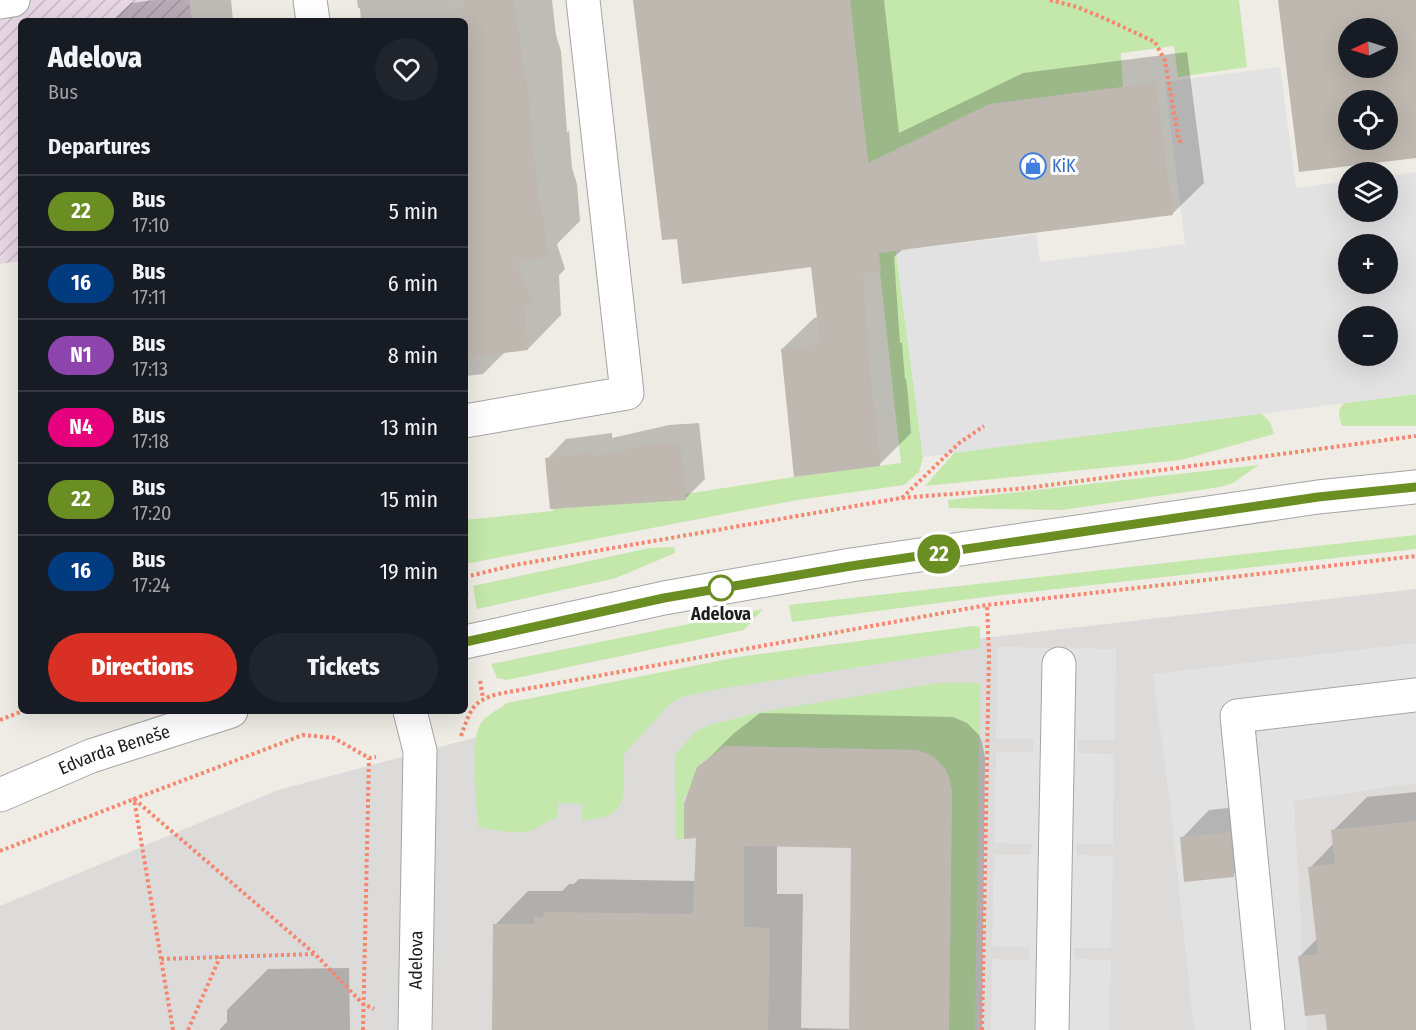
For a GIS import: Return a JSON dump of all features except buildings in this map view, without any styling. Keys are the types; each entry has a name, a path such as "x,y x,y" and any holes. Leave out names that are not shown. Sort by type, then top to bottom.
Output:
{"street":[{"path":"0,2 13,0"},
{"path":"310,0 313,18"},
{"path":"468,420 627,393 583,0"},
{"path":"468,641 664,598 851,566 1318,497 1416,487"},
{"path":"1052,1030 1059,664"},
{"path":"1268,1030 1237,716 1416,695"},
{"name":"Edvarda Beneše","path":"0,795 91,756 222,714"},
{"name":"Adelova","path":"412,714 420,751 415,1023"}],"path":[{"path":"1050,0 1077,7 1155,42 1165,61 1179,141 1185,142"},
{"path":"901,498 958,444 984,426"},
{"path":"468,576 515,565 901,498 1028,488 1416,436"},
{"path":"461,738 470,711 483,698 498,694 987,605 1416,556"},
{"path":"982,1030 989,654 987,605"},
{"path":"0,720 18,713"},
{"path":"0,851 303,735 334,738 369,758 420,751"},
{"path":"363,1030 369,758"},
{"path":"134,799 315,954 363,1004 383,1014 415,1023"},
{"path":"134,799 173,1030"},
{"path":"161,959 315,954"},
{"path":"188,1030 220,957"}],"shaded area":[{"path":"0,0 189,0 192,18 18,18 18,261 0,264"},
{"path":"1280,67 1296,188 1338,182 1338,222 1398,222 1398,175 1416,172 1416,394 923,457 896,251 1036,234 1040,262 1185,244 1165,82"},
{"path":"1416,589 1416,1030 0,1030 0,906 278,790 752,664"},
{"path":"1416,643 1416,783 1294,801 1307,1030 1194,1030 1171,814 1153,674"},
{"path":"998,647 1116,649 1115,740 1078,740 1079,753 1114,754 1113,844 1076,844 1077,855 1113,856 1111,948 1074,948 1075,959 1111,960 1109,1030 991,1030 992,959 1029,960 1029,947 992,946 994,854 1030,855 1032,844 994,843 996,752 1033,752 1034,739 996,738"}],"green space":[{"path":"850,0 1239,0 1247,67 1178,77 1174,46 1121,53 1123,87 990,104 897,149 910,249 896,252 923,457 919,472 904,485 797,500 468,563 468,520 686,494 901,463"},
{"path":"1416,394 1416,426 1342,426 1339,410 1345,403"},
{"path":"1261,413 1270,422 1274,434 1181,460 925,486 955,452"},
{"path":"1259,465 1233,483 1220,487 1062,510 949,508 948,500"},
{"path":"1416,535 1416,549 993,596 792,622 789,605"},
{"path":"674,547 675,553 616,578 477,609 473,586 650,548"},
{"path":"763,609 744,630 507,680 497,678 491,664"},
{"path":"980,627 980,648 713,690 682,697 670,704 624,754 622,801 610,814 598,819 582,821 582,804 558,803 557,819 530,831 507,832 478,827 475,789 477,732 483,720 507,703 738,657"},
{"path":"937,683 980,683 975,1030 949,1030 952,792 946,771 932,756 918,750 721,746 722,756 696,795 684,795 684,839 676,838 675,755 694,733 709,725 761,712"}],"bus line":[{"name":"22","path":"468,641 664,598 746,583 1318,497 1416,487"}],"place":[{"name":"KiK","path":"1033,166"},
{"name":"Adelova","path":"721,588"}]}
